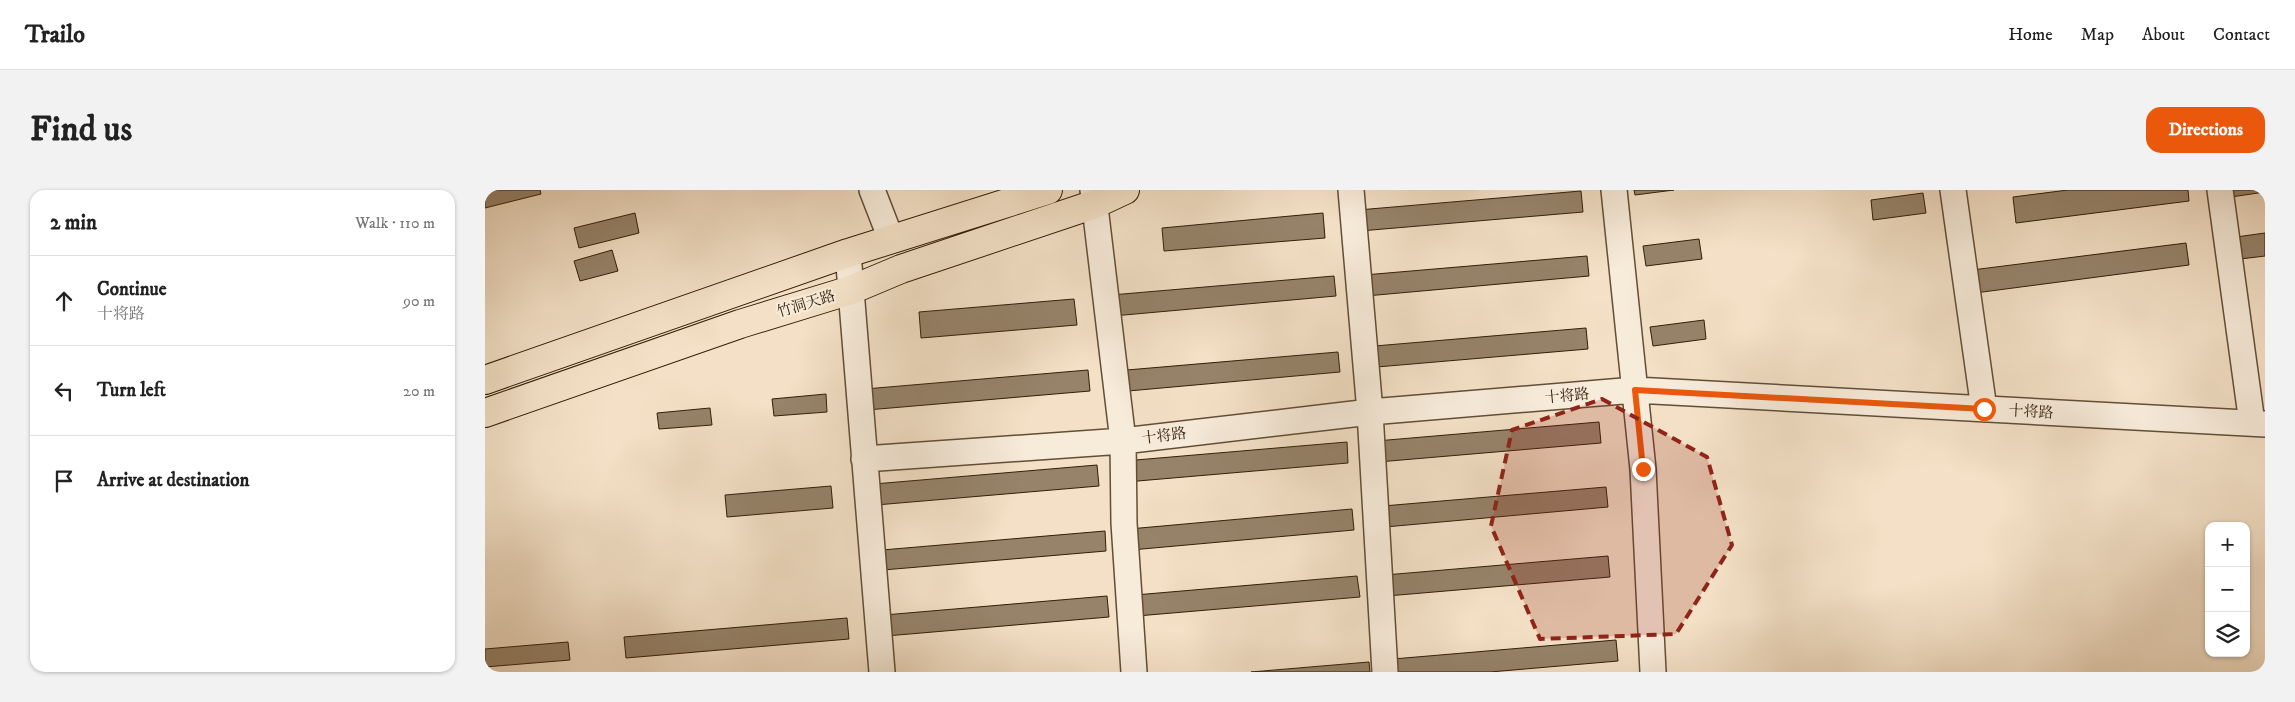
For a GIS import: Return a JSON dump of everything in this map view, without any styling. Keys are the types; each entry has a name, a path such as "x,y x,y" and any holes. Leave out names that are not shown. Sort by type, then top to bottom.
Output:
{"main road":[{"path":"485,380 848,253 1048,190"},
{"name":"竹洞天路","path":"485,413 740,324 851,290 901,268 1094,197 1125,190"}],"street":[{"path":"872,190 891,239"},
{"path":"1351,190 1370,412 1385,672"},
{"path":"1614,190 1643,469 1653,672"},
{"path":"1953,190 1984,409"},
{"path":"2221,190 2259,424"},
{"name":"十将路","path":"1094,197 1123,441 1370,412 1635,390 2259,424"},
{"path":"848,253 882,672"},
{"path":"864,459 1123,441 1124,523 1134,672"}],"highlighted area":[{"path":"1602,399 1707,457 1732,545 1676,634 1540,639 1491,526 1512,430"}],"building":[{"path":"485,190 540,190 541,194 485,208"},
{"path":"1634,190 1674,190 1635,195"},
{"path":"2068,190 2188,190 2189,201 2016,223 2013,197"},
{"path":"2230,190 2265,190 2265,192 2231,197"},
{"path":"1581,191 1583,212 1360,231 1358,210"},
{"path":"1923,193 1926,213 1873,220 1871,200"},
{"path":"635,213 639,233 579,248 574,228"},
{"path":"1323,213 1325,238 1164,251 1162,228"},
{"path":"2265,233 2265,256 2232,260 2229,238"},
{"path":"1699,239 1702,259 1646,266 1643,246"},
{"path":"2186,243 2189,265 1975,293 1972,270"},
{"path":"612,250 618,271 580,281 574,261"},
{"path":"1587,256 1589,276 1366,296 1364,275"},
{"path":"1334,276 1336,296 1113,316 1111,295"},
{"path":"1074,299 1077,325 921,338 919,312"},
{"path":"1704,320 1706,339 1653,346 1650,327"},
{"path":"1586,328 1588,349 1365,368 1363,347"},
{"path":"1338,352 1340,372 1117,392 1115,371"},
{"path":"1088,370 1090,391 867,410 865,389"},
{"path":"826,394 827,412 774,416 772,399"},
{"path":"710,408 712,425 659,429 657,413"},
{"path":"1599,422 1601,443 1378,462 1376,441"},
{"path":"1347,442 1348,463 1126,482 1124,461"},
{"path":"1097,465 1099,486 876,505 874,484"},
{"path":"831,486 833,508 727,517 725,495"},
{"path":"1606,487 1608,507 1385,527 1383,506"},
{"path":"1352,509 1354,530 1131,550 1129,529"},
{"path":"1105,531 1106,551 883,570 882,550"},
{"path":"1608,556 1610,577 1387,596 1385,575"},
{"path":"1357,576 1360,597 1137,616 1135,595"},
{"path":"1107,596 1109,617 886,636 884,615"},
{"path":"847,618 849,639 626,658 624,637"},
{"path":"1616,640 1618,661 1490,672 1394,672 1393,659"},
{"path":"568,642 570,660 485,667 485,649"},
{"path":"1369,662 1370,672 1251,672"}],"route":[{"path":"1643,469 1635,390 1984,409"}]}
